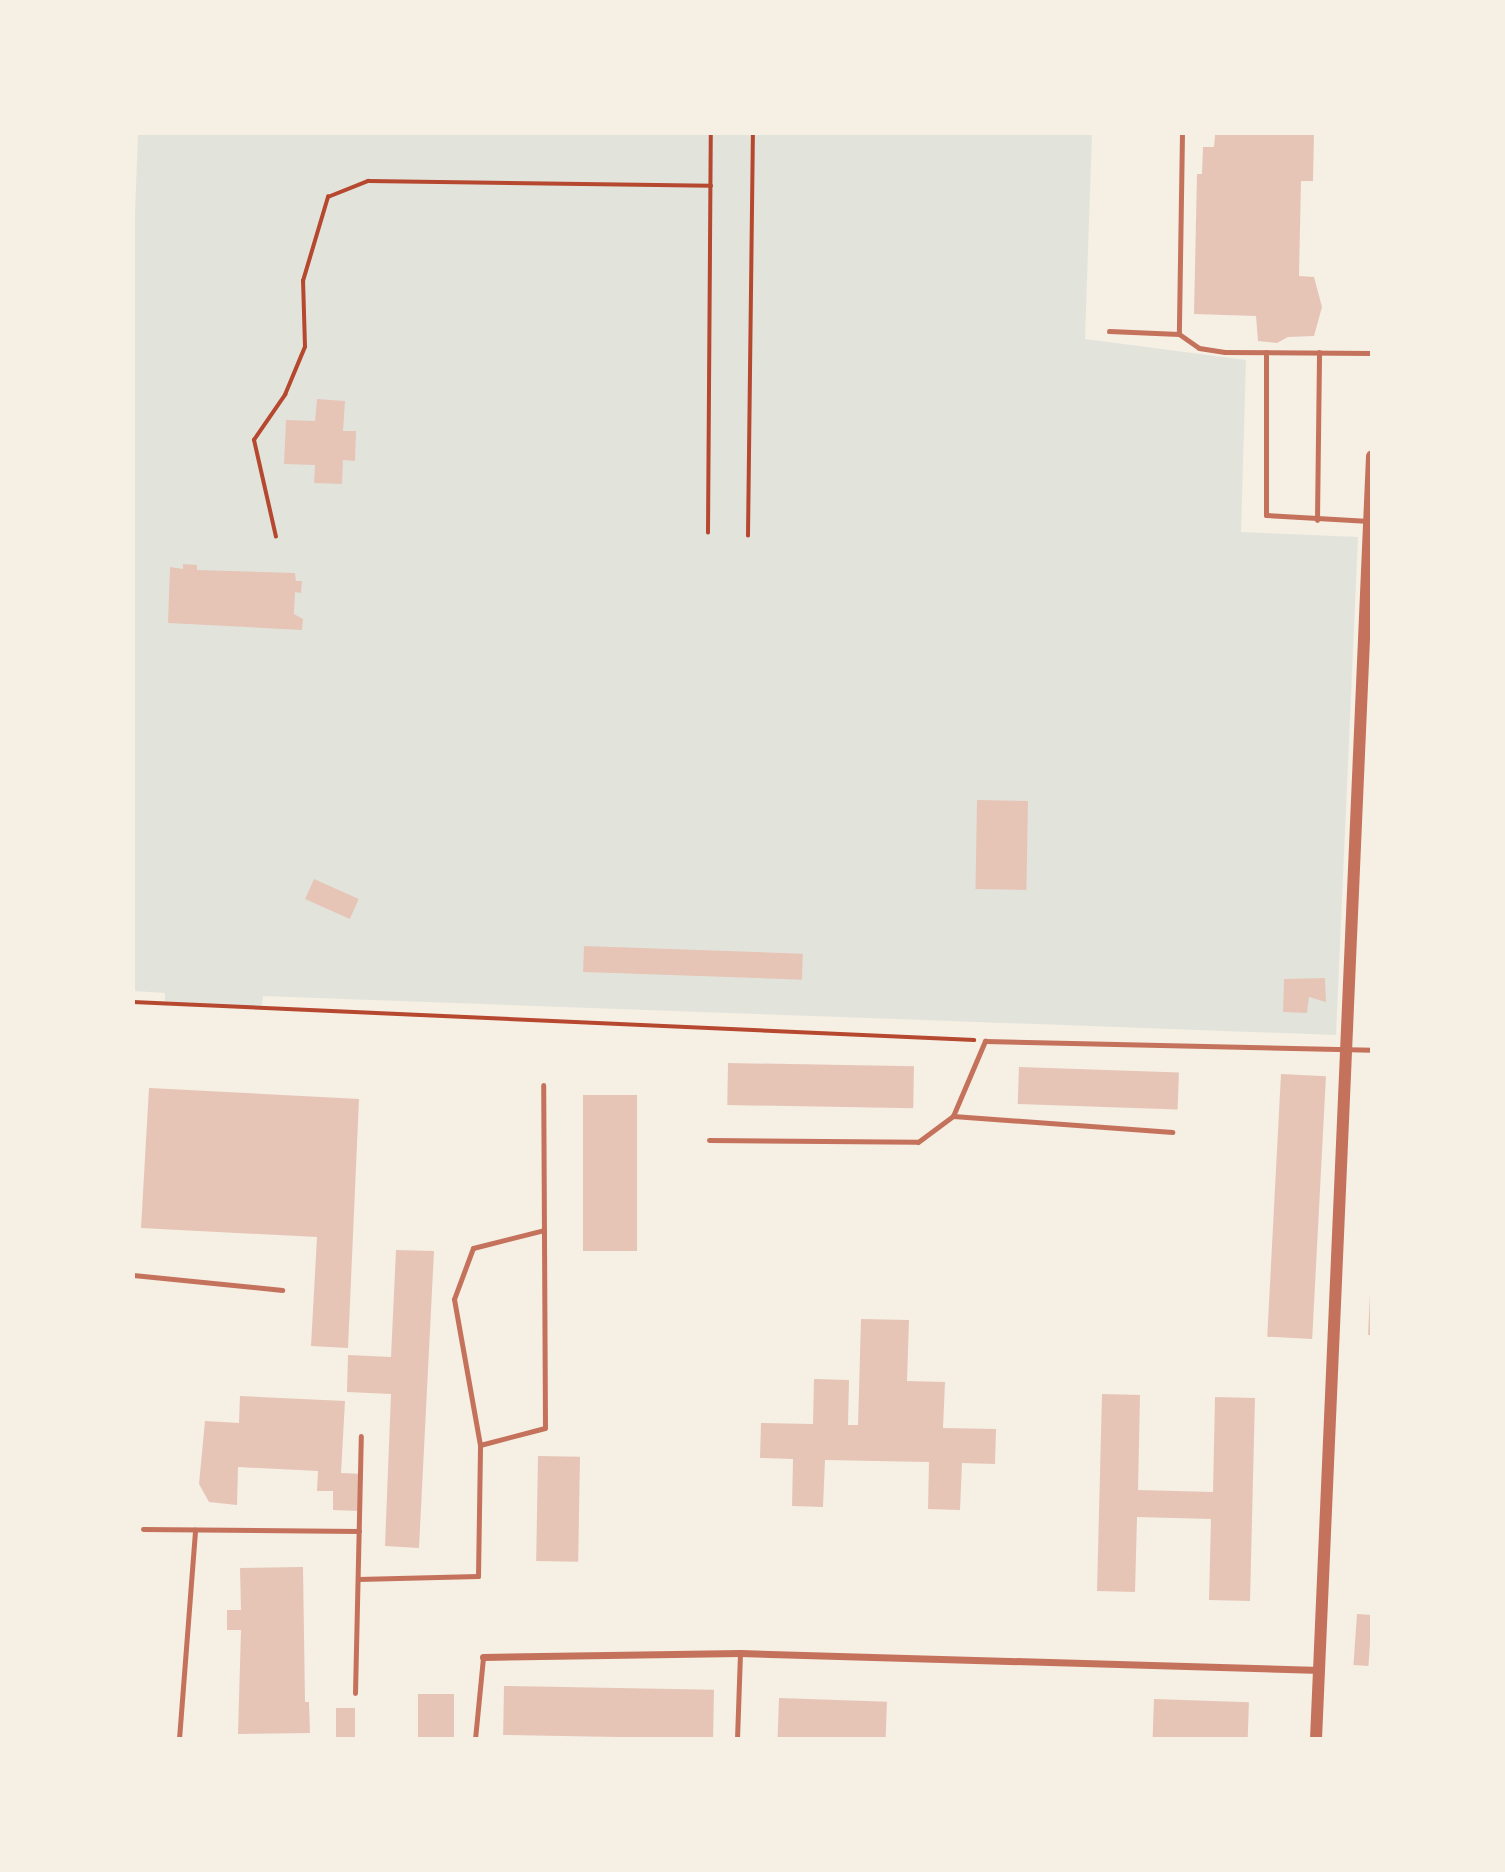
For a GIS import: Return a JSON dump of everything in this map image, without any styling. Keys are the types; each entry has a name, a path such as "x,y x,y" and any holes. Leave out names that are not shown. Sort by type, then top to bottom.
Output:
{"street":[{"path":"1316,1739 1372,456"},
{"path":"482,1657 740,1653 1320,1670"}],"lane":[{"path":"1179,334 1182,133"},
{"path":"1109,331 1179,334 1199,348 1372,353"},
{"path":"1266,352 1264,509 1273,519 1369,521"},
{"path":"1317,520 1319,352"},
{"path":"709,1140 918,1142 953,1116 985,1041 1372,1050"},
{"path":"480,1445 545,1428 544,1085"},
{"path":"953,1116 1172,1132"},
{"path":"358,1579 478,1576 480,1445 454,1299 473,1248 544,1230"},
{"path":"133,1275 282,1290"},
{"path":"355,1693 361,1436"},
{"path":"143,1529 359,1531"},
{"path":"179,1739 195,1530"},
{"path":"737,1739 740,1653"},
{"path":"475,1739 482,1657"}],"path":[{"path":"708,533 711,133"},
{"path":"748,536 753,133"},
{"path":"276,537 254,440 285,395 305,347 303,281 328,197 368,181 711,186"},
{"path":"133,1002 985,1041"}],"shaded area":[{"path":"138,133 1092,133 1085,339 1246,360 1241,532 1358,537 1336,1035 263,996 262,1007 165,1001 165,993 133,991 133,268"}],"building":[{"path":"1314,133 1313,181 1301,181 1299,276 1314,277 1322,307 1314,336 1288,337 1277,343 1258,341 1256,316 1194,314 1197,174 1202,174 1203,147 1214,147 1215,135"},
{"path":"317,399 345,401 343,431 356,431 355,461 343,460 342,484 314,483 315,465 284,464 286,420 315,421"},
{"path":"183,564 197,565 197,570 295,573 296,581 302,581 301,593 295,592 294,614 303,619 302,630 168,623 170,567 183,569"},
{"path":"977,800 1028,801 1026,890 975,889"},
{"path":"314,879 359,899 350,919 305,899"},
{"path":"584,946 803,954 802,980 583,972"},
{"path":"1325,978 1326,1002 1309,997 1307,1013 1283,1012 1284,979"},
{"path":"728,1063 914,1066 913,1108 727,1105"},
{"path":"1019,1067 1179,1073 1178,1110 1018,1104"},
{"path":"1281,1074 1326,1076 1312,1339 1267,1337"},
{"path":"149,1088 359,1099 348,1348 311,1346 317,1237 141,1228"},
{"path":"583,1095 637,1095 637,1251 583,1251"},
{"path":"396,1250 434,1251 419,1548 385,1546 391,1394 347,1392 348,1355 391,1357"},
{"path":"1370,1294 1372,1335 1368,1335"},
{"path":"861,1319 909,1320 907,1381 945,1382 943,1428 996,1429 995,1464 962,1463 960,1510 928,1509 929,1462 825,1460 823,1507 792,1506 793,1459 760,1458 761,1423 813,1424 814,1379 849,1380 848,1425 858,1425"},
{"path":"1102,1394 1140,1395 1138,1490 1213,1492 1215,1397 1255,1398 1250,1601 1209,1600 1211,1519 1137,1517 1135,1592 1097,1591"},
{"path":"240,1396 345,1401 341,1473 363,1474 360,1511 333,1510 333,1491 317,1491 318,1471 238,1467 237,1505 209,1502 199,1484 205,1421 239,1423"},
{"path":"538,1456 580,1457 578,1562 536,1561"},
{"path":"303,1567 305,1702 309,1702 310,1733 238,1734 241,1630 227,1630 227,1610 241,1610 240,1568"},
{"path":"1357,1614 1372,1615 1368,1666 1353,1665"},
{"path":"504,1686 714,1690 713,1739 503,1735"},
{"path":"418,1694 454,1694 454,1739 418,1739"},
{"path":"779,1698 887,1702 886,1739 778,1739"},
{"path":"1154,1699 1249,1702 1248,1739 1153,1739"},
{"path":"336,1708 355,1708 355,1739 336,1739"}]}
